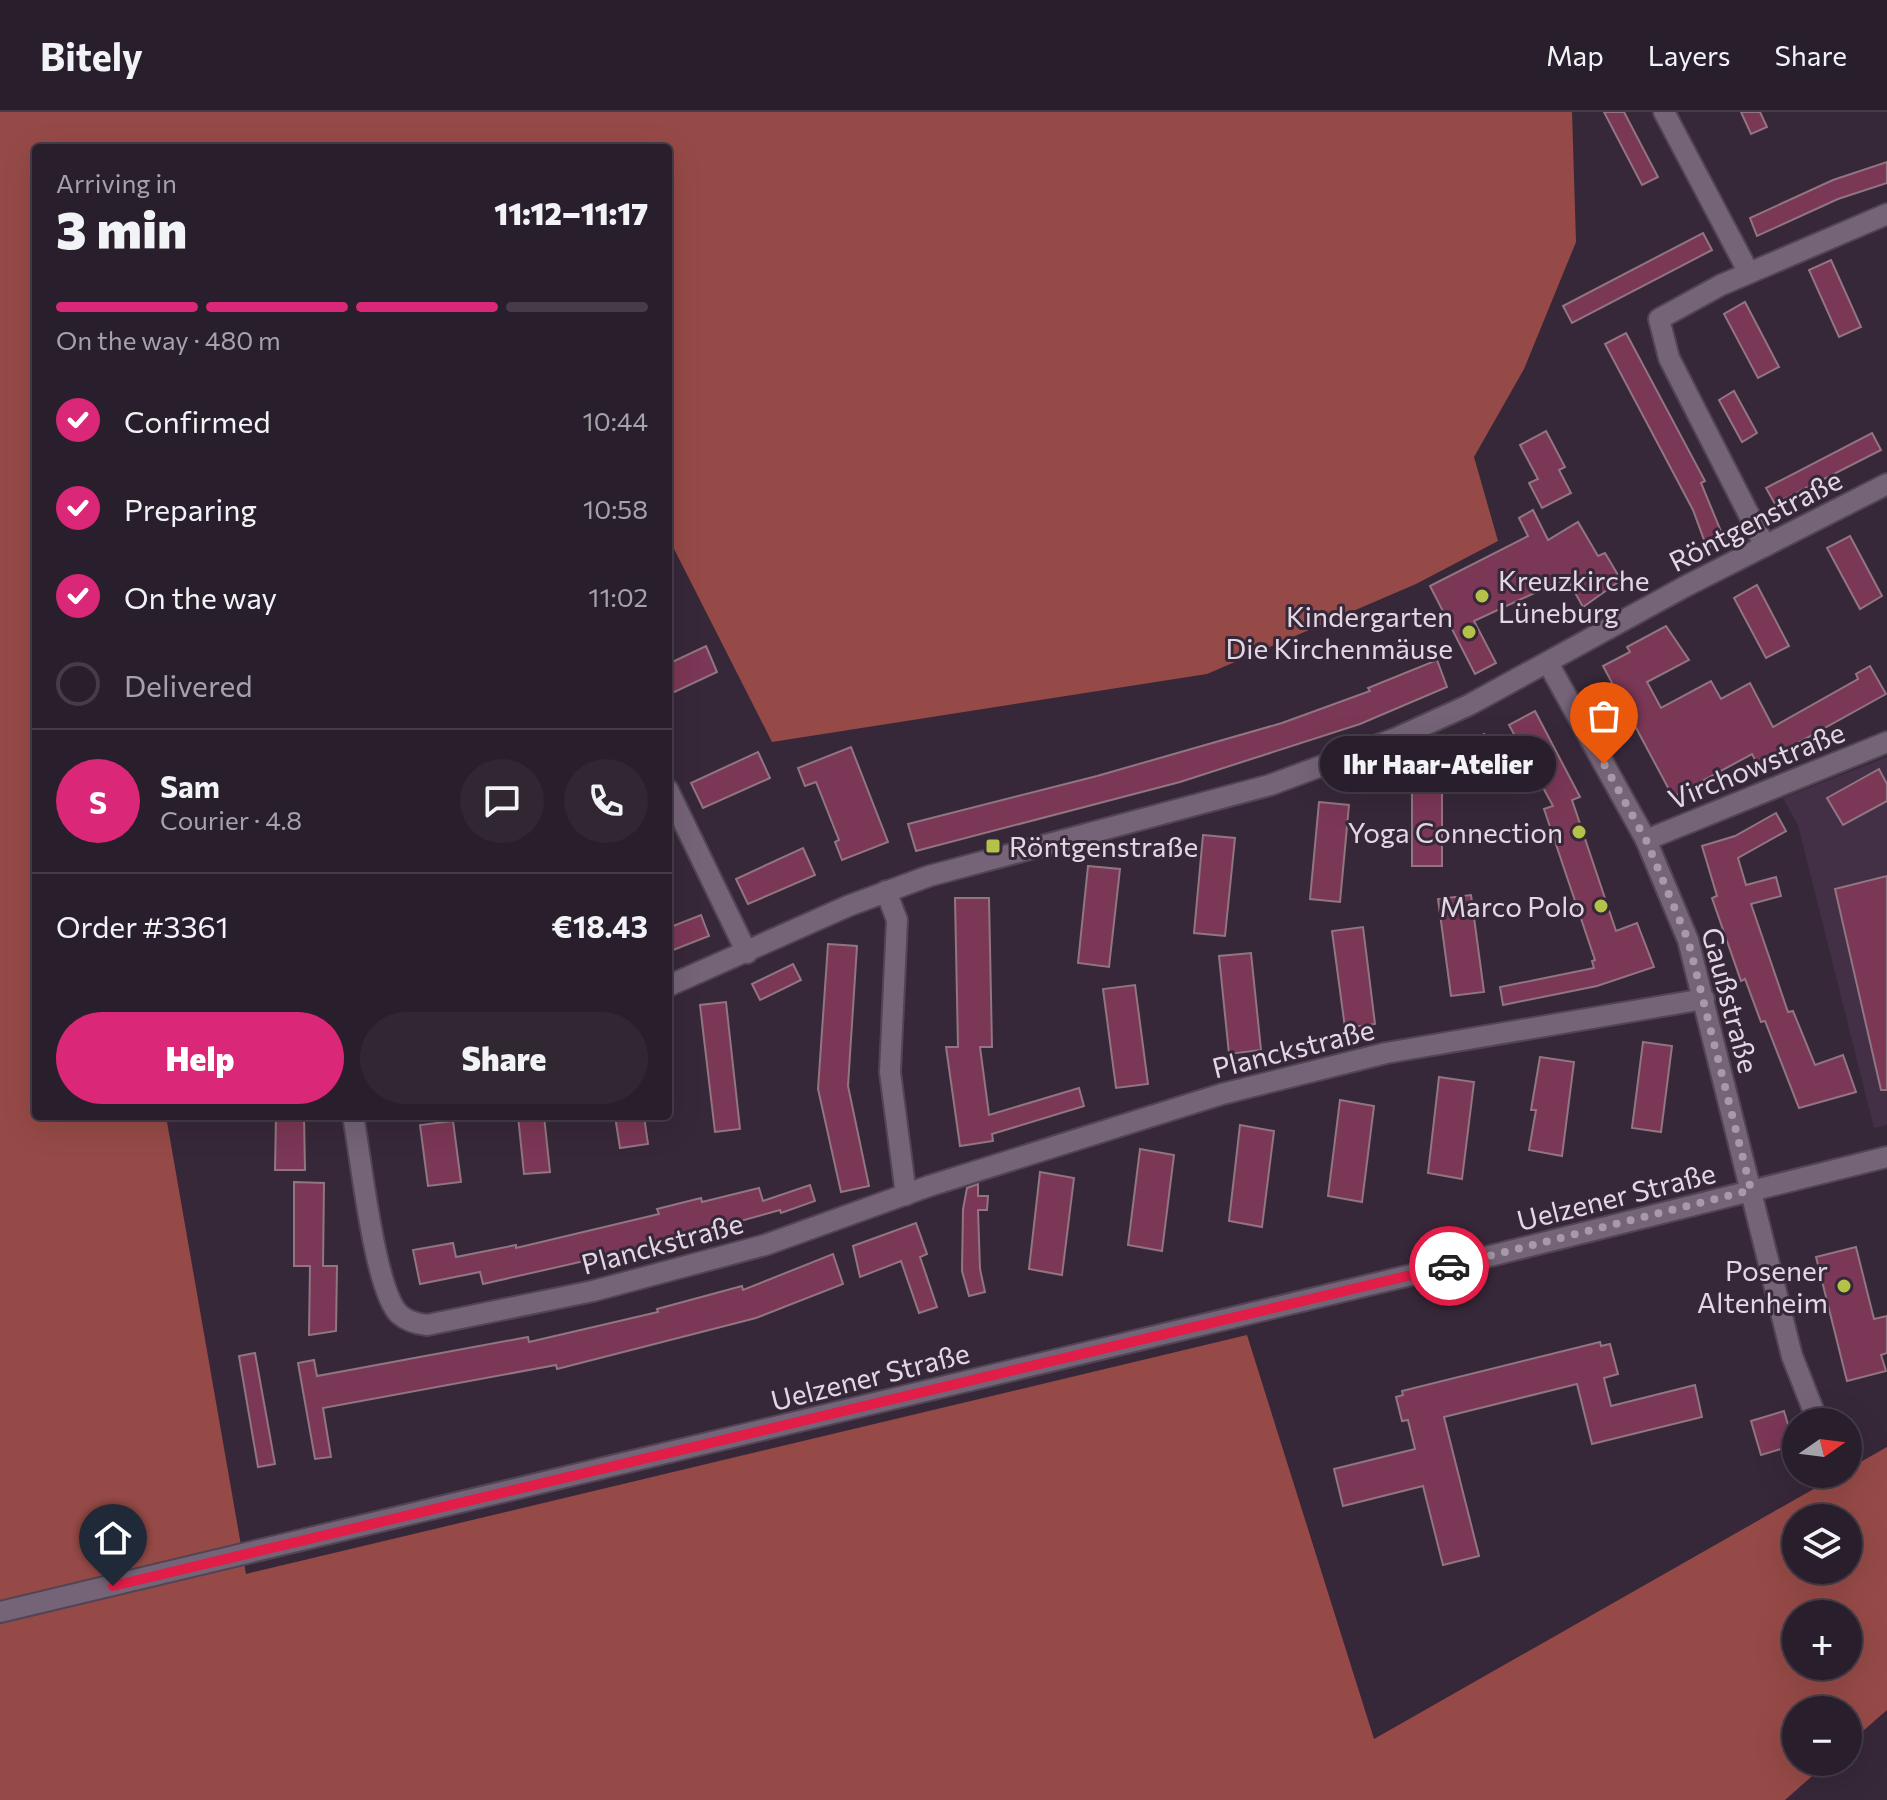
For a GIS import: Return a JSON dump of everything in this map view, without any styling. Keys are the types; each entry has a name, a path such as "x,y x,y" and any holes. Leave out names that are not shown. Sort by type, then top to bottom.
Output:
{"street":[{"path":"1664,112 1749,273"},
{"path":"1765,546 1669,358 1657,324 1667,313 1749,273 1887,214"},
{"name":"Röntgenstraße","path":"672,984 886,891 929,876 1302,774 1443,717 1887,484"},
{"name":"Gaußstraße","path":"1548,663 1646,840 1688,940 1792,1356 1812,1408"},
{"name":"Virchowstraße","path":"1646,840 1887,742"},
{"path":"672,798 747,953"},
{"path":"886,891 897,920 890,1072 906,1195"},
{"name":"Planckstraße","path":"354,1120 385,1287 399,1314 416,1324 427,1325 568,1297 707,1262 816,1229 906,1195 1159,1111 1361,1059 1704,999"},
{"name":"Uelzener Straße","path":"0,1612 1419,1273 1887,1157"}],"shaded area":[{"path":"0,112 1572,112 1576,242 1524,369 1474,457 1498,541 1416,584 1207,674 772,742 672,545 672,144 32,144 32,1120 167,1120 246,1574 1247,1335 1374,1739 1782,1507 1782,1584 1862,1584 1862,1504 1787,1504 1815,1488 1862,1488 1862,1461 1887,1447 1887,1710 1862,1732 1862,1696 1782,1696 1782,1776 1812,1776 1785,1800 0,1800"},
{"path":"1887,757 1887,1125 1874,1128 1798,825 1783,798"}],"building":[{"path":"1604,112 1624,112 1658,177 1642,185"},
{"path":"1741,112 1760,112 1767,127 1751,134"},
{"path":"1887,162 1887,183 1838,199 1757,236 1750,218 1833,180"},
{"path":"1703,233 1712,250 1572,323 1563,306"},
{"path":"1831,260 1861,327 1839,337 1809,270"},
{"path":"1745,302 1779,367 1758,378 1724,314"},
{"path":"1626,333 1705,481 1701,483 1725,541 1707,548 1693,510 1605,344"},
{"path":"1734,391 1757,433 1742,442 1719,400"},
{"path":"1546,431 1565,467 1559,470 1571,493 1542,508 1529,483 1538,479 1520,445"},
{"path":"1872,433 1881,450 1775,504 1766,488"},
{"name":"Kreuzkirche Lüneburg","path":"1533,510 1548,540 1578,522 1598,556 1605,553 1621,580 1583,607 1567,578 1474,621 1496,663 1475,674 1430,586 1528,536 1519,518"},
{"path":"1850,536 1882,596 1860,609 1827,548"},
{"path":"1757,585 1789,646 1766,658 1734,598"},
{"path":"1666,626 1689,660 1647,682 1661,708 1711,681 1721,699 1750,683 1773,727 1858,679 1856,674 1870,666 1886,694 1758,765 1752,754 1673,797 1603,666 1630,652 1627,647"},
{"path":"706,646 717,672 672,693 672,662"},
{"path":"1437,660 1447,687 1360,724 1180,782 916,851 908,824 1097,776 1282,723 1370,691 1368,688"},
{"path":"1535,711 1580,797 1572,800 1616,931 1637,923 1654,967 1597,986 1503,1005 1500,987 1594,968 1592,961 1595,960 1544,809 1553,806 1509,725"},
{"path":"1484,734 1491,748 1461,763 1454,748"},
{"path":"851,747 888,842 842,860 835,842 839,840 816,782 805,786 798,768"},
{"path":"758,752 770,778 703,808 691,783"},
{"path":"1412,765 1442,765 1442,866 1412,866"},
{"path":"1879,769 1887,784 1887,801 1843,825 1827,798"},
{"path":"1319,802 1349,805 1340,902 1310,899"},
{"path":"1776,813 1786,831 1738,858 1746,885 1776,877 1781,896 1751,904 1788,1012 1793,1011 1815,1065 1843,1055 1856,1092 1799,1108 1765,1021 1761,1022 1745,979 1741,981 1712,898 1717,896 1702,846 1735,836"},
{"path":"1203,835 1235,838 1225,936 1194,933"},
{"path":"803,848 815,875 748,904 736,879"},
{"path":"1088,866 1120,869 1109,967 1078,963"},
{"path":"1887,876 1887,1090 1881,1090 1835,889"},
{"path":"1471,895 1484,992 1451,996 1438,899"},
{"path":"955,898 989,898 992,1047 980,1047 989,1115 1079,1088 1084,1106 992,1134 993,1141 960,1146 946,1047 958,1047"},
{"path":"701,915 709,936 672,950 672,926"},
{"path":"1363,927 1375,1024 1345,1028 1332,931"},
{"path":"828,944 857,946 848,1086 869,1186 841,1192 818,1089"},
{"path":"1251,953 1261,1050 1229,1054 1219,956"},
{"path":"793,964 801,980 760,1000 752,984"},
{"path":"1135,985 1148,1084 1116,1088 1103,989"},
{"path":"726,1002 740,1129 715,1132 700,1005"},
{"path":"1643,1042 1672,1046 1661,1132 1632,1128"},
{"path":"1540,1057 1574,1062 1562,1156 1529,1150 1536,1110 1531,1110"},
{"path":"1439,1077 1474,1082 1462,1179 1428,1173"},
{"path":"1340,1100 1374,1106 1362,1202 1328,1196"},
{"path":"276,1120 304,1120 305,1170 275,1170"},
{"path":"518,1120 544,1120 550,1172 524,1174"},
{"path":"616,1120 645,1120 648,1144 620,1148"},
{"path":"453,1121 461,1182 428,1186 420,1125"},
{"path":"1240,1125 1274,1131 1262,1227 1229,1221"},
{"path":"1140,1149 1174,1155 1162,1251 1128,1245"},
{"path":"1040,1172 1074,1178 1062,1275 1029,1269"},
{"path":"294,1182 324,1183 323,1266 337,1266 336,1331 309,1335 310,1266 294,1266"},
{"path":"978,1184 978,1196 988,1196 987,1210 978,1210 980,1269 985,1292 969,1296 962,1271 963,1209 967,1188"},
{"path":"810,1185 815,1201 781,1213 780,1210 646,1247 483,1284 480,1272 420,1284 413,1250 453,1243 456,1257 516,1245 516,1248 659,1214 657,1209 701,1198 702,1202 759,1188 763,1201"},
{"path":"916,1223 927,1254 920,1257 937,1307 919,1313 901,1261 860,1277 853,1246"},
{"name":"Posener Altenheim","path":"1856,1247 1874,1319 1887,1316 1887,1353 1881,1355 1886,1371 1847,1381 1816,1257"},
{"path":"833,1254 843,1284 756,1318 557,1369 556,1365 323,1408 331,1457 315,1459 298,1363 314,1360 317,1376 528,1337 529,1342 658,1312 657,1309 742,1286 743,1290"},
{"path":"1600,1342 1601,1346 1610,1344 1618,1374 1604,1378 1611,1406 1695,1385 1702,1417 1592,1444 1577,1384 1444,1417 1479,1556 1443,1565 1423,1486 1343,1506 1334,1469 1415,1449 1408,1420 1402,1421 1396,1397 1403,1395 1402,1391"},
{"path":"255,1353 275,1464 258,1467 239,1356"},
{"path":"1782,1412 1782,1449 1761,1455 1751,1421"}],"way so far":[{"path":"1449,1266 1751,1190 1688,940 1646,840 1604,764"}],"place":[{"name":"Kreuzkirche Lüneburg","path":"1482,596"},
{"name":"Kindergarten Die Kirchenmäuse","path":"1469,632"},
{"name":"Ihr Haar-Atelier","path":"1604,764"},
{"name":"Yoga Connection","path":"1579,832"},
{"name":"Röntgenstraße","path":"993,846"},
{"name":"Marco Polo","path":"1601,906"},
{"name":"Posener Altenheim","path":"1844,1286"}],"route":[{"path":"113,1586 1449,1266"}]}
